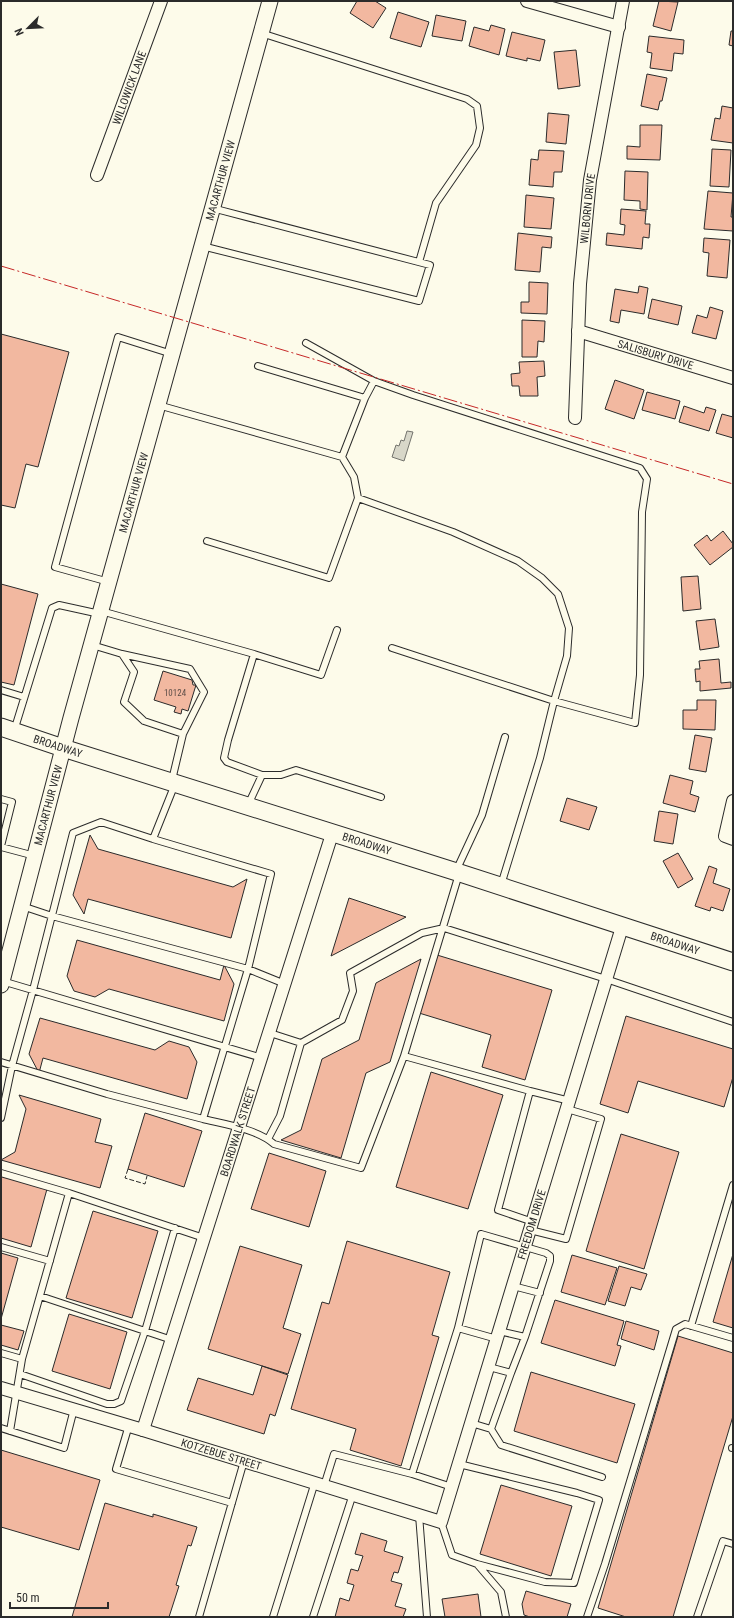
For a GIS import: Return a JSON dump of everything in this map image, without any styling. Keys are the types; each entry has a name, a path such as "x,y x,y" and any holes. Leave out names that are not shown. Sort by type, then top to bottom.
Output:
{"main road":[{"name":"BROADWAY","path":"8,729 63,748 733,962"}],"street":[{"name":"WILLOWICK LANE","path":"97,175 161,1"},
{"name":"MACARTHUR VIEW","path":"2,983 63,748 270,1"},
{"path":"527,1 619,27"},
{"name":"WILBORN DRIVE","path":"575,418 580,284 590,180 623,1"},
{"name":"SALISBURY DRIVE","path":"578,331 733,378"},
{"path":"729,838 733,801"},
{"name":"BOARDWALK STREET","path":"143,1430 332,834"},
{"name":"FREEDOM DRIVE","path":"442,1522 622,927"},
{"name":"KOTZEBUE STREET","path":"1,1388 129,1425 442,1522"}],"lane":[{"path":"261,33 467,99 477,106 480,128 476,145 436,203 419,262"},
{"path":"202,246 419,301 430,265 212,208"},
{"path":"109,582 55,567 118,337 172,354"},
{"path":"306,343 374,381 640,468 647,479 642,512 640,675 635,722 554,701 392,648"},
{"path":"258,366 365,398"},
{"path":"342,458 365,398 374,381"},
{"path":"158,405 183,413 202,416 342,458 354,477 358,498 329,578 207,541"},
{"path":"358,498 453,532 518,561 542,578 558,594 569,628 567,656 540,758 500,887"},
{"path":"8,729 24,698 52,608 59,605 100,613 254,654 321,675 337,630"},
{"path":"92,645 122,654 190,669 204,692 183,734 173,782 153,839"},
{"path":"122,654 134,672 124,702 144,721 183,734"},
{"path":"254,654 224,758 228,762 262,775 281,775 296,770 382,797"},
{"path":"1,690 24,698"},
{"path":"1,1062 107,1094 239,1128 268,1139 274,1144 361,1168 404,1056 444,928 457,873 482,815 505,737"},
{"path":"247,806 262,775"},
{"path":"1,799 12,802 4,820 1,846 35,856"},
{"path":"1,1118 12,1066 73,833 101,822 271,874 248,969 202,1119"},
{"path":"22,906 52,916 248,969 285,984"},
{"path":"268,1139 280,1116 301,1043 342,1020 353,991 350,972 422,933 444,928 606,979 733,1022"},
{"path":"2,983 33,990 224,1048 262,1058"},
{"path":"270,1032 301,1043"},
{"path":"404,1056 530,1091 601,1119 566,1239 532,1226 498,1210 530,1091"},
{"path":"1,1173 69,1193 204,1238"},
{"path":"691,1326 733,1185"},
{"path":"10,1431 18,1393 22,1359 69,1193"},
{"path":"20,1374 107,1404 114,1404 121,1400 145,1331 176,1228"},
{"path":"412,1474 458,1328 481,1234 546,1253 550,1256 550,1261 525,1337 491,1429"},
{"path":"1,1247 50,1261"},
{"path":"513,1286 540,1293"},
{"path":"40,1296 172,1340"},
{"path":"587,1617 607,1557 676,1329 685,1324 733,1338"},
{"path":"458,1328 498,1335 525,1337"},
{"path":"1,1353 22,1359"},
{"path":"489,1366 511,1373"},
{"path":"1,1428 64,1448 74,1410"},
{"path":"472,1423 491,1429 501,1445 602,1477"},
{"path":"129,1425 116,1469 232,1503"},
{"path":"273,1617 319,1484 334,1454 412,1474 452,1487"},
{"path":"199,1617 244,1461"},
{"path":"442,1522 452,1555 477,1564 545,1582 574,1583 599,1500 577,1493 459,1464"},
{"path":"313,1617 353,1494"},
{"path":"419,1515 427,1617"},
{"path":"697,1617 723,1541 733,1544"},
{"path":"477,1564 501,1592 506,1617"}],"shaded area":[{"path":"407,431 413,432 404,461 392,457 396,445 399,446 401,440 404,441"}],"building":[{"path":"357,1 375,1 386,8 373,28 350,13"},
{"path":"659,1 678,2 671,31 653,26"},
{"path":"398,12 429,22 421,47 390,38"},
{"path":"436,15 466,21 462,41 432,36"},
{"path":"491,25 505,29 499,55 469,46 474,27 489,31"},
{"path":"731,31 733,31 733,46 729,45"},
{"path":"512,32 545,40 540,61 527,58 527,61 506,56"},
{"path":"649,36 684,40 683,54 674,53 672,71 650,68 652,53 647,52"},
{"path":"576,50 580,86 558,89 554,52"},
{"path":"647,74 667,78 662,101 660,101 658,110 641,106"},
{"path":"722,106 733,108 733,143 711,140 715,118 720,119"},
{"path":"548,113 569,115 566,144 546,142"},
{"path":"640,125 662,125 660,160 627,159 627,146 640,147"},
{"path":"712,149 731,150 729,187 710,186"},
{"path":"539,150 564,151 562,172 554,172 553,187 529,185 531,159 538,160"},
{"path":"625,171 648,172 647,210 640,209 640,201 624,200"},
{"path":"708,191 733,193 731,217 733,217 733,231 704,229"},
{"path":"526,195 554,198 551,229 524,227"},
{"path":"621,209 646,211 645,224 650,224 649,238 643,237 642,249 606,245 607,233 624,235 625,225 620,224"},
{"path":"518,233 552,237 551,248 542,247 540,272 515,270"},
{"path":"704,238 730,240 727,278 707,276 709,253 703,252"},
{"path":"529,282 548,283 547,314 521,313 521,302 529,302"},
{"path":"639,286 648,288 644,314 621,310 619,323 610,321 615,289 638,293"},
{"path":"652,299 682,306 678,325 648,318"},
{"path":"710,307 723,311 716,339 692,333 697,315 707,318"},
{"path":"522,320 545,321 544,342 538,341 537,357 522,357"},
{"path":"1,334 69,352 38,467 26,464 15,508 1,505"},
{"path":"544,361 545,376 537,377 538,396 520,396 519,386 512,386 511,374 520,373 519,362"},
{"path":"615,380 644,390 634,419 605,409"},
{"path":"647,392 680,401 675,419 642,410"},
{"path":"684,406 704,413 706,407 716,410 709,431 679,422"},
{"path":"722,414 733,417 733,438 716,433"},
{"path":"723,531 733,544 733,547 710,565 694,545 707,535 711,541"},
{"path":"698,576 701,609 683,611 681,577"},
{"path":"1,584 38,594 14,685 1,682"},
{"path":"715,619 719,647 700,650 696,621"},
{"path":"719,659 721,683 731,682 731,688 700,691 700,681 696,682 695,669 700,669 699,661"},
{"path":"163,671 192,680 193,685 196,685 188,711 182,709 181,714 174,712 176,707 154,700"},
{"path":"697,700 716,700 715,730 683,729 683,710 697,710"},
{"path":"695,735 712,738 706,772 689,769"},
{"path":"670,775 693,781 690,794 699,797 695,812 663,803"},
{"path":"567,798 597,807 589,830 560,821"},
{"path":"659,811 678,814 673,844 654,841"},
{"path":"90,835 98,849 233,887 247,879 231,938 88,899 84,914 73,895"},
{"path":"678,853 693,879 678,888 663,861"},
{"path":"709,866 717,869 713,883 730,889 723,911 711,907 710,911 695,906"},
{"path":"349,898 406,917 331,956"},
{"path":"77,940 220,980 224,965 234,984 224,1021 109,989 95,997 74,991 67,976"},
{"path":"437,955 552,990 525,1080 482,1067 491,1035 419,1013"},
{"path":"421,959 390,1062 366,1073 341,1158 281,1140 301,1130 322,1059 359,1040 376,983"},
{"path":"626,1016 733,1049 733,1077 724,1107 638,1081 628,1113 600,1104"},
{"path":"40,1018 155,1050 169,1041 189,1047 197,1062 187,1099 43,1058 39,1073 29,1054"},
{"path":"431,1072 503,1095 468,1209 396,1187"},
{"path":"19,1095 101,1119 95,1142 112,1146 100,1188 1,1160 15,1152 26,1109"},
{"path":"145,1113 202,1131 184,1187 128,1169"},
{"path":"621,1134 679,1152 644,1269 586,1251"},
{"path":"269,1153 326,1171 309,1227 251,1209"},
{"path":"1,1176 47,1189 31,1247 1,1238"},
{"path":"93,1211 158,1231 132,1318 66,1298"},
{"path":"347,1241 450,1272 432,1335 439,1337 401,1466 350,1450 356,1429 291,1409 322,1302 329,1304"},
{"path":"240,1246 302,1265 283,1328 301,1334 288,1374 208,1349"},
{"path":"1,1253 18,1258 1,1319"},
{"path":"733,1254 733,1328 713,1322"},
{"path":"572,1255 617,1268 605,1305 561,1292"},
{"path":"619,1266 647,1274 641,1290 631,1287 625,1306 608,1301"},
{"path":"555,1300 624,1321 617,1345 621,1346 615,1366 541,1343"},
{"path":"69,1314 127,1332 110,1389 52,1371"},
{"path":"626,1321 659,1331 654,1350 621,1339"},
{"path":"1,1325 24,1331 18,1350 1,1345"},
{"path":"678,1336 733,1353 733,1416 673,1617 626,1617 598,1608"},
{"path":"262,1366 288,1375 275,1416 270,1414 264,1434 187,1410 198,1378 253,1395"},
{"path":"531,1372 635,1404 617,1463 514,1431"},
{"path":"1,1450 100,1480 79,1550 1,1527"},
{"path":"501,1485 572,1506 551,1576 480,1554"},
{"path":"105,1503 153,1517 153,1514 197,1527 191,1546 188,1545 176,1585 179,1586 169,1617 72,1617"},
{"path":"361,1533 387,1541 384,1551 403,1557 398,1573 394,1572 391,1581 402,1584 395,1606 406,1609 403,1617 335,1617 340,1598 349,1601 354,1585 347,1583 351,1569 358,1571 363,1556 355,1554"},
{"path":"526,1591 571,1604 567,1617 530,1617 524,1615 522,1604"},
{"path":"478,1594 481,1617 445,1617 442,1599"}],"fence":[{"path":"128,1169 125,1178 145,1184 147,1176"}],"power":[{"path":"1,266 733,484"}]}
